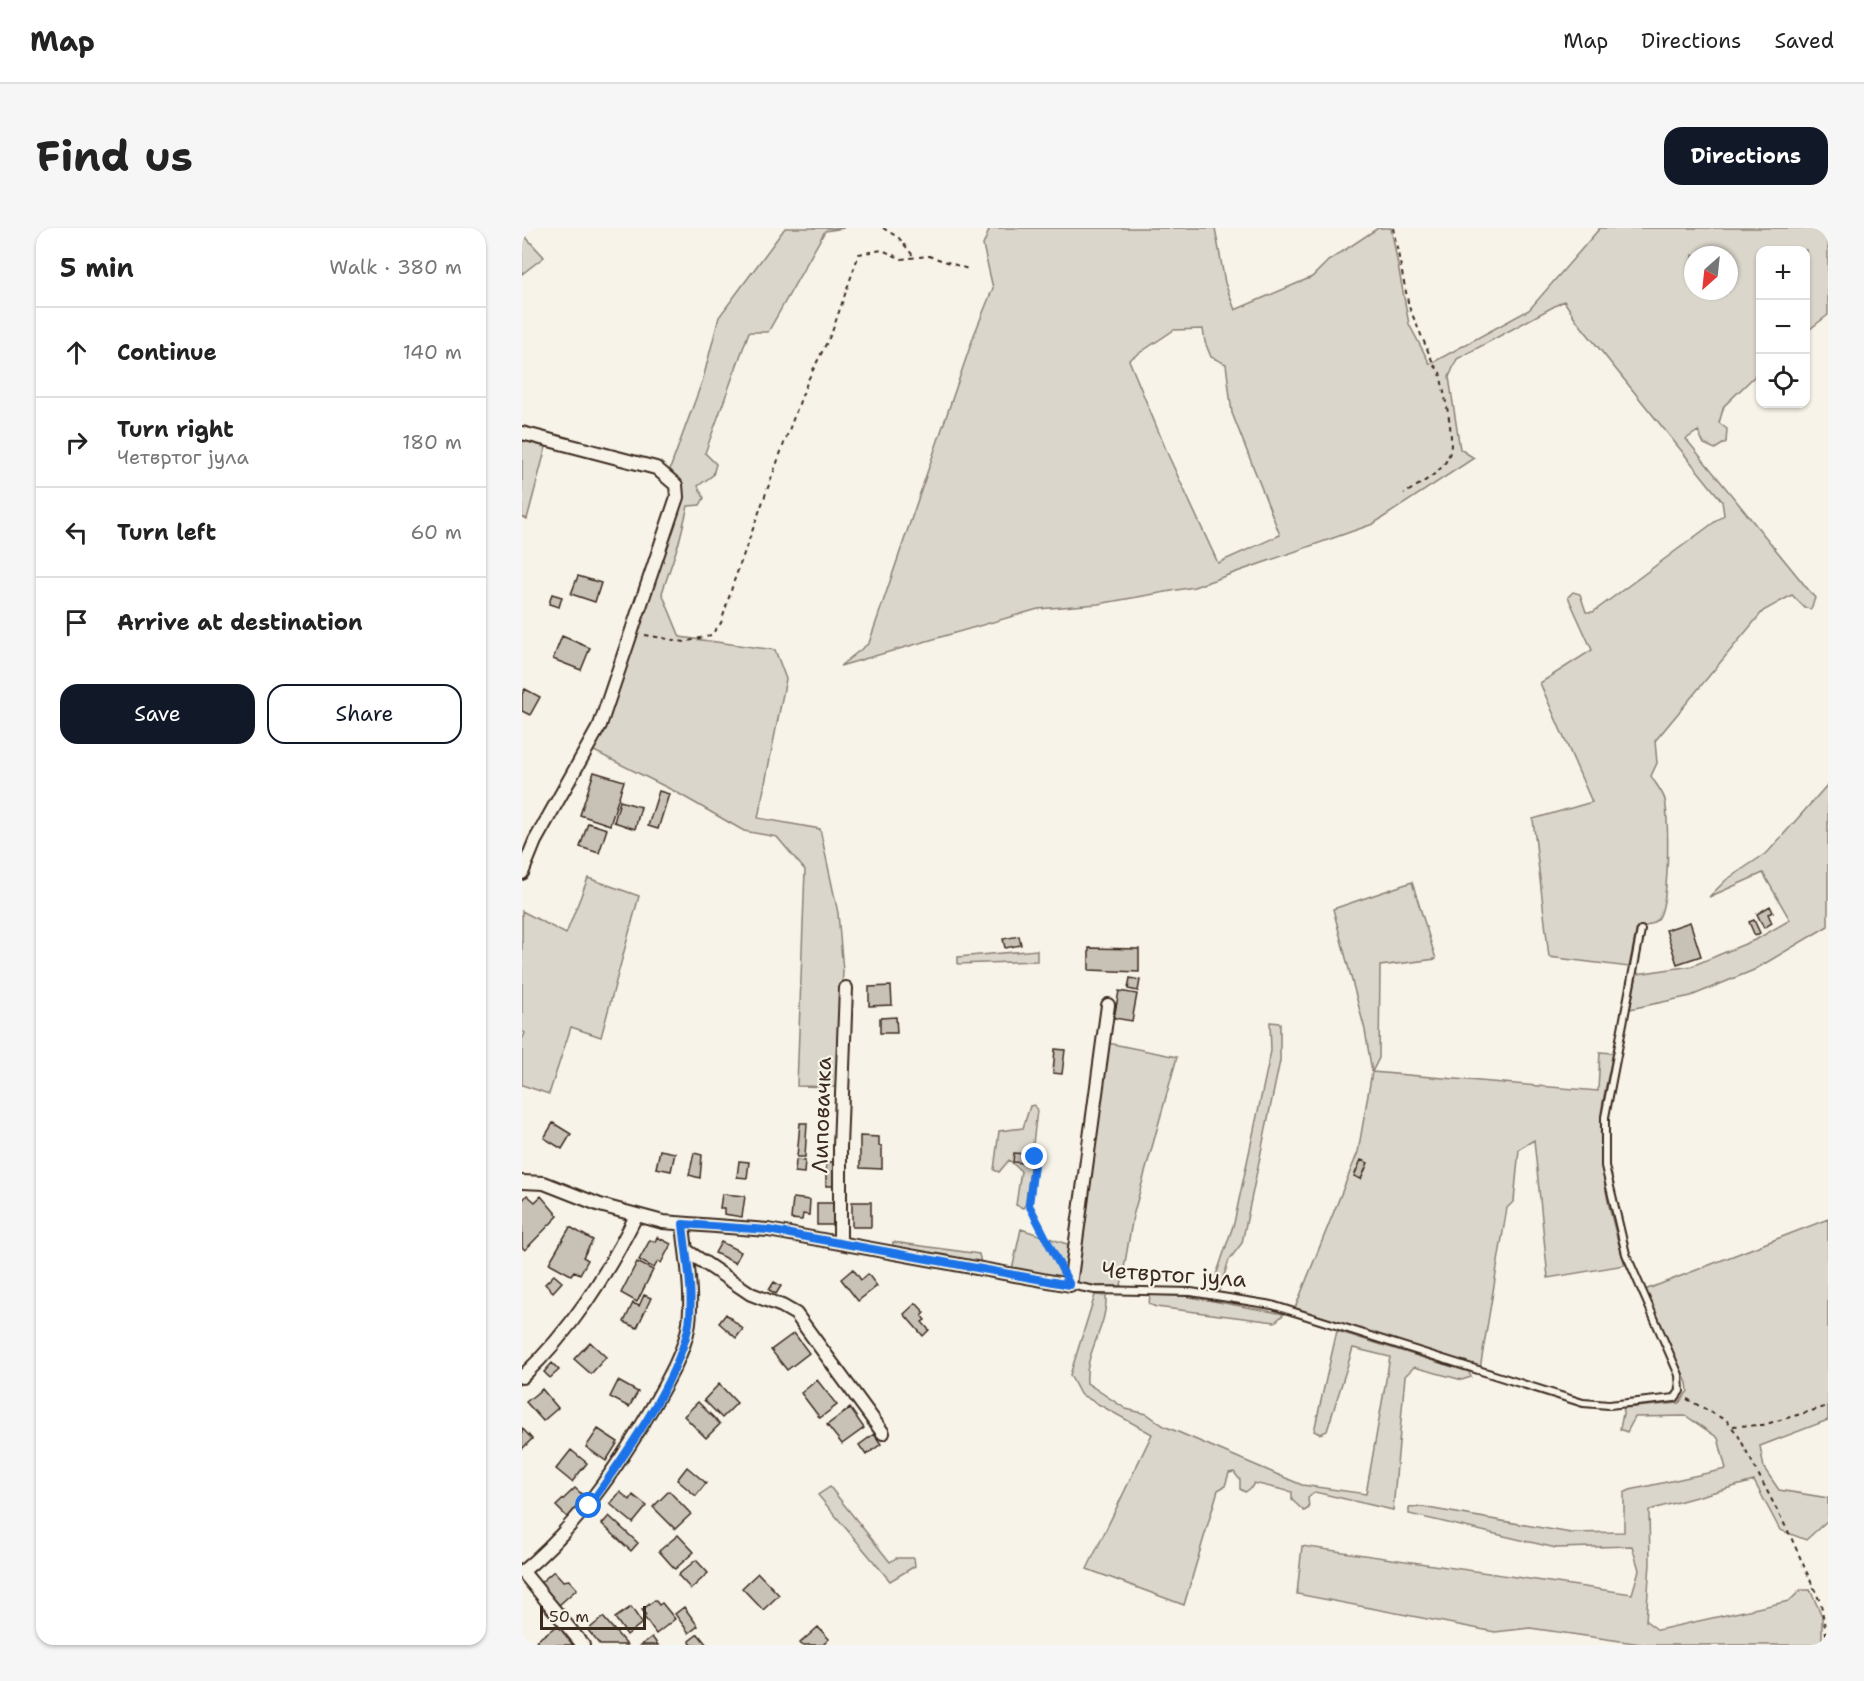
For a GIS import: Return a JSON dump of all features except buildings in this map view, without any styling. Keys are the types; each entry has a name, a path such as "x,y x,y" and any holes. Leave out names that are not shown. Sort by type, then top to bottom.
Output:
{"street":[{"path":"522,433 656,468 676,485 677,497 633,634 600,725 536,841 522,873"},
{"name":"Липовачка","path":"840,1243 840,1147 846,988"},
{"path":"1070,1285 1108,1005"},
{"name":"Четвртог јула","path":"522,1182 544,1183 636,1216 683,1224 768,1230 1070,1285"},
{"path":"522,1377 579,1315 636,1216"},
{"path":"584,1645 522,1572 589,1506 611,1475 669,1377 688,1329 690,1306 683,1224"},
{"path":"687,1251 751,1294 796,1314 883,1432"}],"lane":[{"path":"1641,930 1605,1117 1605,1166 1626,1254 1679,1375 1680,1391 1675,1398"},
{"name":"Четвртог јула","path":"1070,1285 1095,1290 1199,1293 1272,1305 1583,1403 1609,1406 1675,1398"}],"path":[{"path":"883,228 899,238 914,257"},
{"path":"1393,228 1409,307 1434,365 1440,372 1452,444 1449,457 1431,477 1404,494"},
{"path":"633,634 686,642 711,635 721,623 786,438 808,380 832,332 859,254 882,250 902,259 929,256 968,269"},
{"path":"1031,1144 1035,1157 1029,1205 1059,1265"},
{"path":"1675,1398 1695,1402 1733,1426 1803,1562 1821,1604 1828,1645"},
{"path":"1733,1426 1763,1425 1828,1406"}],"shaded area":[{"path":"785,228 844,228 825,231 768,332 749,332 705,453 716,464 713,475 698,486 704,498 700,505 688,506 662,593 680,637 775,650 786,679 758,818 820,829 838,913 843,971 837,1087 797,1086 805,870 777,837 744,831 674,791 582,745 596,723 630,631 639,632 680,483 670,469 703,379 719,317"},
{"path":"990,228 1215,228 1225,283 1235,310 1312,277 1328,261 1378,228 1391,228 1409,324 1430,364 1529,310 1600,228 1828,228 1828,315 1810,329 1810,246 1756,246 1756,375 1724,406 1719,423 1727,429 1726,442 1715,449 1704,444 1698,431 1686,439 1815,598 1811,609 1805,608 1792,595 1763,611 1655,741 1657,763 1651,776 1665,800 1668,843 1666,882 1661,912 1657,920 1648,926 1637,927 1629,967 1549,957 1533,819 1592,802 1540,683 1592,650 1568,597 1573,592 1580,594 1586,612 1593,612 1724,515 1722,501 1577,321 1564,301 1457,359 1449,377 1460,449 1474,458 1373,524 1194,587 1098,604 1038,609 840,666 869,643 974,335 993,288 983,245","holes":["1203,329 1211,357 1226,364 1232,413 1280,535 1218,563 1169,457 1129,360 1174,330"]},
{"path":"522,233 544,257 522,274"},
{"path":"522,440 546,447 527,519 522,517"},
{"path":"1828,784 1828,926 1754,970 1691,996 1630,1009 1637,974 1692,966 1757,939 1790,920 1763,873 1709,897 1726,880 1768,852"},
{"path":"588,878 639,896 601,1037 571,1027 549,1094 522,1085 522,1040 525,1033 522,1031 522,911 566,934"},
{"path":"1412,882 1436,959 1380,966 1379,1058 1372,1072 1365,1030 1333,909"},
{"path":"1037,950 1037,961 958,964 958,957"},
{"path":"1270,1022 1280,1023 1280,1061 1242,1243 1229,1260 1219,1291 1211,1290 1234,1223 1271,1051"},
{"path":"1108,1043 1177,1057 1133,1216 1121,1286 1093,1286 1076,1283"},
{"path":"1600,1052 1613,1053 1601,1116 1601,1155 1610,1210 1625,1265 1548,1278 1534,1140 1519,1149 1514,1201 1507,1208 1480,1369 1295,1308 1358,1152 1372,1072 1598,1091"},
{"path":"1034,1105 1037,1110 1026,1204 1023,1208 1016,1205 1021,1171 1009,1160 999,1172 994,1170 999,1131 1023,1128 1030,1106"},
{"path":"1828,1219 1828,1420 1760,1446 1764,1468 1779,1490 1828,1498 1828,1520 1806,1540 1780,1530 1754,1481 1649,1510 1650,1563 1646,1621 1658,1630 1789,1601 1801,1590 1810,1590 1822,1616 1822,1645 1648,1645 1530,1628 1495,1632 1297,1594 1302,1546 1632,1594 1639,1570 1632,1546 1556,1548 1409,1514 1409,1508 1422,1507 1571,1533 1624,1532 1624,1493 1726,1469 1718,1438 1686,1416 1635,1417 1627,1432 1620,1429 1624,1408 1679,1403 1688,1391 1687,1383 1645,1290"},
{"path":"1021,1229 1070,1245 1066,1281 1012,1270"},
{"path":"893,1242 979,1254 981,1263 893,1250"},
{"path":"1095,1295 1106,1296 1106,1307 1089,1361 1087,1383 1126,1409 1147,1414 1164,1426 1302,1485 1366,1494 1390,1357 1353,1348 1327,1431 1320,1434 1314,1431 1337,1331 1469,1372 1471,1377 1462,1380 1414,1367 1405,1376 1393,1510 1315,1492 1308,1498 1309,1508 1304,1511 1292,1500 1292,1492 1254,1483 1245,1492 1240,1489 1240,1480 1234,1472 1229,1473 1225,1486 1218,1490 1184,1605 1087,1569 1152,1434 1080,1394 1070,1375"},
{"path":"1150,1295 1185,1296 1284,1314 1275,1322 1156,1307 1149,1304"},
{"path":"830,1487 890,1562 896,1558 914,1558 915,1566 890,1581 818,1495"}],"route":[{"path":"589,1506 647,1416 681,1350 688,1329 690,1306 683,1224 700,1223 768,1230 1070,1285 1029,1205 1035,1157"}]}
